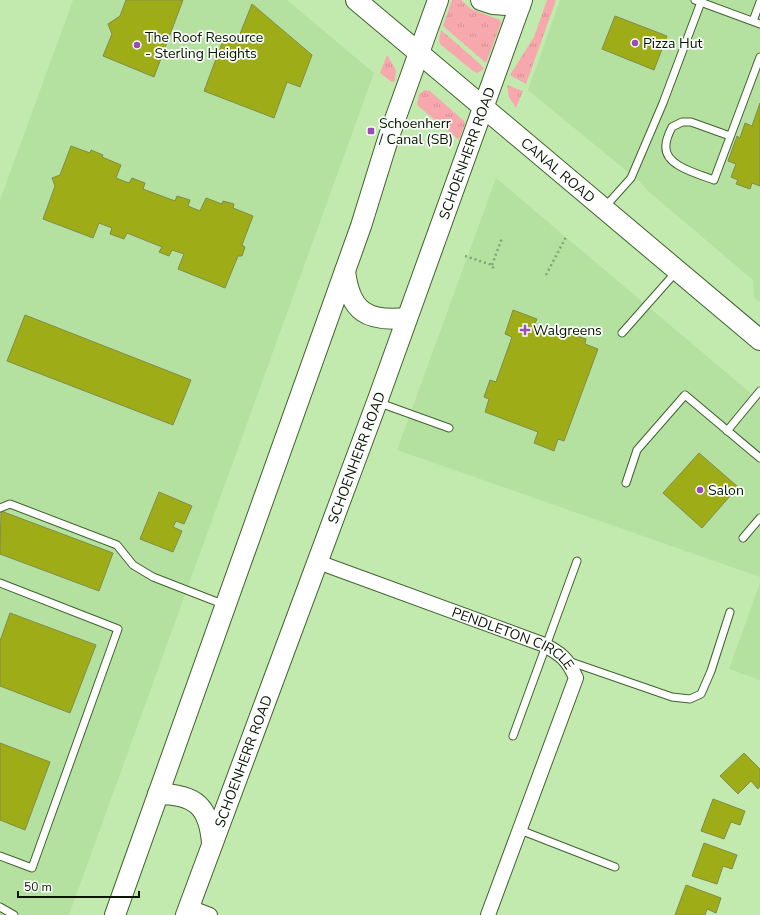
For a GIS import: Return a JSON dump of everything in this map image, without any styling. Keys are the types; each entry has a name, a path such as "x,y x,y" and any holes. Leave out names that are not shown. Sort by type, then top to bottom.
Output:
{"main road":[{"name":"CANAL ROAD","path":"356,0 603,210 759,338"},
{"path":"115,915 345,269 438,0"},
{"path":"481,0 493,4 521,3"},
{"name":"SCHOENHERR ROAD","path":"188,911 408,318 521,3"},
{"path":"345,269 347,289 352,300 359,308 370,315 383,319 408,318"},
{"path":"158,794 175,794 185,796 196,803 204,812 211,825 212,843"}],"street":[{"name":"PENDLETON CIRCLE","path":"318,562 547,646 558,652 570,664 576,678 488,915"},
{"path":"188,911 210,915"}],"lane":[{"path":"603,210 631,178 663,103 698,1 757,23 760,2"},
{"path":"730,136 691,122 682,122 672,127 665,147 669,158 678,165 714,180 760,57"},
{"path":"622,333 676,271"},
{"path":"728,431 760,391"},
{"path":"626,483 637,450 684,395 760,458"},
{"path":"377,402 449,428"},
{"path":"0,508 10,504 117,545 133,565 154,577 225,605"},
{"path":"743,538 760,518"},
{"path":"513,736 577,561"},
{"path":"0,583 118,629 32,868 0,856"},
{"path":"566,661 672,697 690,699 701,694 711,671 730,612"},
{"path":"520,830 615,867"},
{"path":"0,908 14,915"}],"path":[{"path":"546,275 567,235"},
{"path":"494,270 492,265 502,238"},
{"path":"465,256 492,265"}],"shaded area":[{"path":"73,0 287,0 374,73 69,915 0,915 0,200"},
{"path":"560,0 760,0 760,302 754,298 753,280 649,192 641,183 528,90"},
{"path":"496,178 760,401 760,577 397,450"},
{"path":"760,583 760,680 729,669"}],"green space":[{"path":"452,0 461,0 471,9 500,20 501,23 486,63 443,26"},
{"path":"547,0 556,0 526,84 510,75 534,37"},
{"path":"441,30 484,69 477,73 473,71 440,44 439,40"},
{"path":"387,55 396,70 395,81 392,82 380,73"},
{"path":"507,85 523,91 516,108 509,97"},
{"path":"425,90 430,91 464,121 465,124 459,140 417,105 419,94"}],"building":[{"name":"The Roof Resource - Sterling Heights","path":"126,0 183,0 154,77 103,56 112,34 108,24 120,16"},
{"path":"252,4 312,55 300,87 287,82 274,118 204,91 225,35 238,39"},
{"name":"Pizza Hut","path":"615,16 667,36 654,70 602,49"},
{"path":"760,103 760,186 752,183 750,189 736,184 738,180 731,177 736,164 728,161 737,136 740,138 745,123 752,126"},
{"path":"71,146 90,153 91,150 103,155 102,157 121,165 116,178 129,183 132,178 145,183 143,189 175,201 177,196 190,200 188,206 200,211 206,198 222,204 223,201 234,204 233,208 253,216 242,245 245,247 242,256 238,256 225,288 178,269 184,254 172,250 169,256 159,252 162,247 127,233 124,239 110,234 112,228 99,223 93,238 43,219 55,186 52,178 60,175"},
{"path":"513,310 537,319 534,326 567,338 568,333 586,339 585,344 598,349 564,441 558,439 554,451 534,443 538,432 485,412 489,399 484,397 490,380 496,382 512,337 505,334"},
{"path":"25,315 191,380 173,425 7,361"},
{"name":"Salon","path":"699,453 738,487 702,528 663,493"},
{"path":"159,492 192,506 184,524 176,521 173,527 182,531 173,552 140,539"},
{"path":"1,511 113,553 99,591 0,554"},
{"path":"10,613 96,645 70,713 0,686 0,641"},
{"path":"0,743 50,762 25,830 0,820"},
{"path":"744,753 760,769 760,786 758,789 751,781 738,794 720,776"},
{"path":"713,799 745,811 740,825 731,822 724,839 701,831"},
{"path":"704,843 737,855 732,869 723,866 717,884 692,876"},
{"path":"686,885 721,898 716,913 707,909 705,915 675,915"}],"place":[{"name":"Pizza Hut","path":"635,43"},
{"name":"The Roof Resource - Sterling Heights","path":"137,45"},
{"name":"Schoenherr / Canal (SB)","path":"371,131"},
{"name":"Walgreens","path":"525,330"},
{"name":"Salon","path":"700,490"}]}
